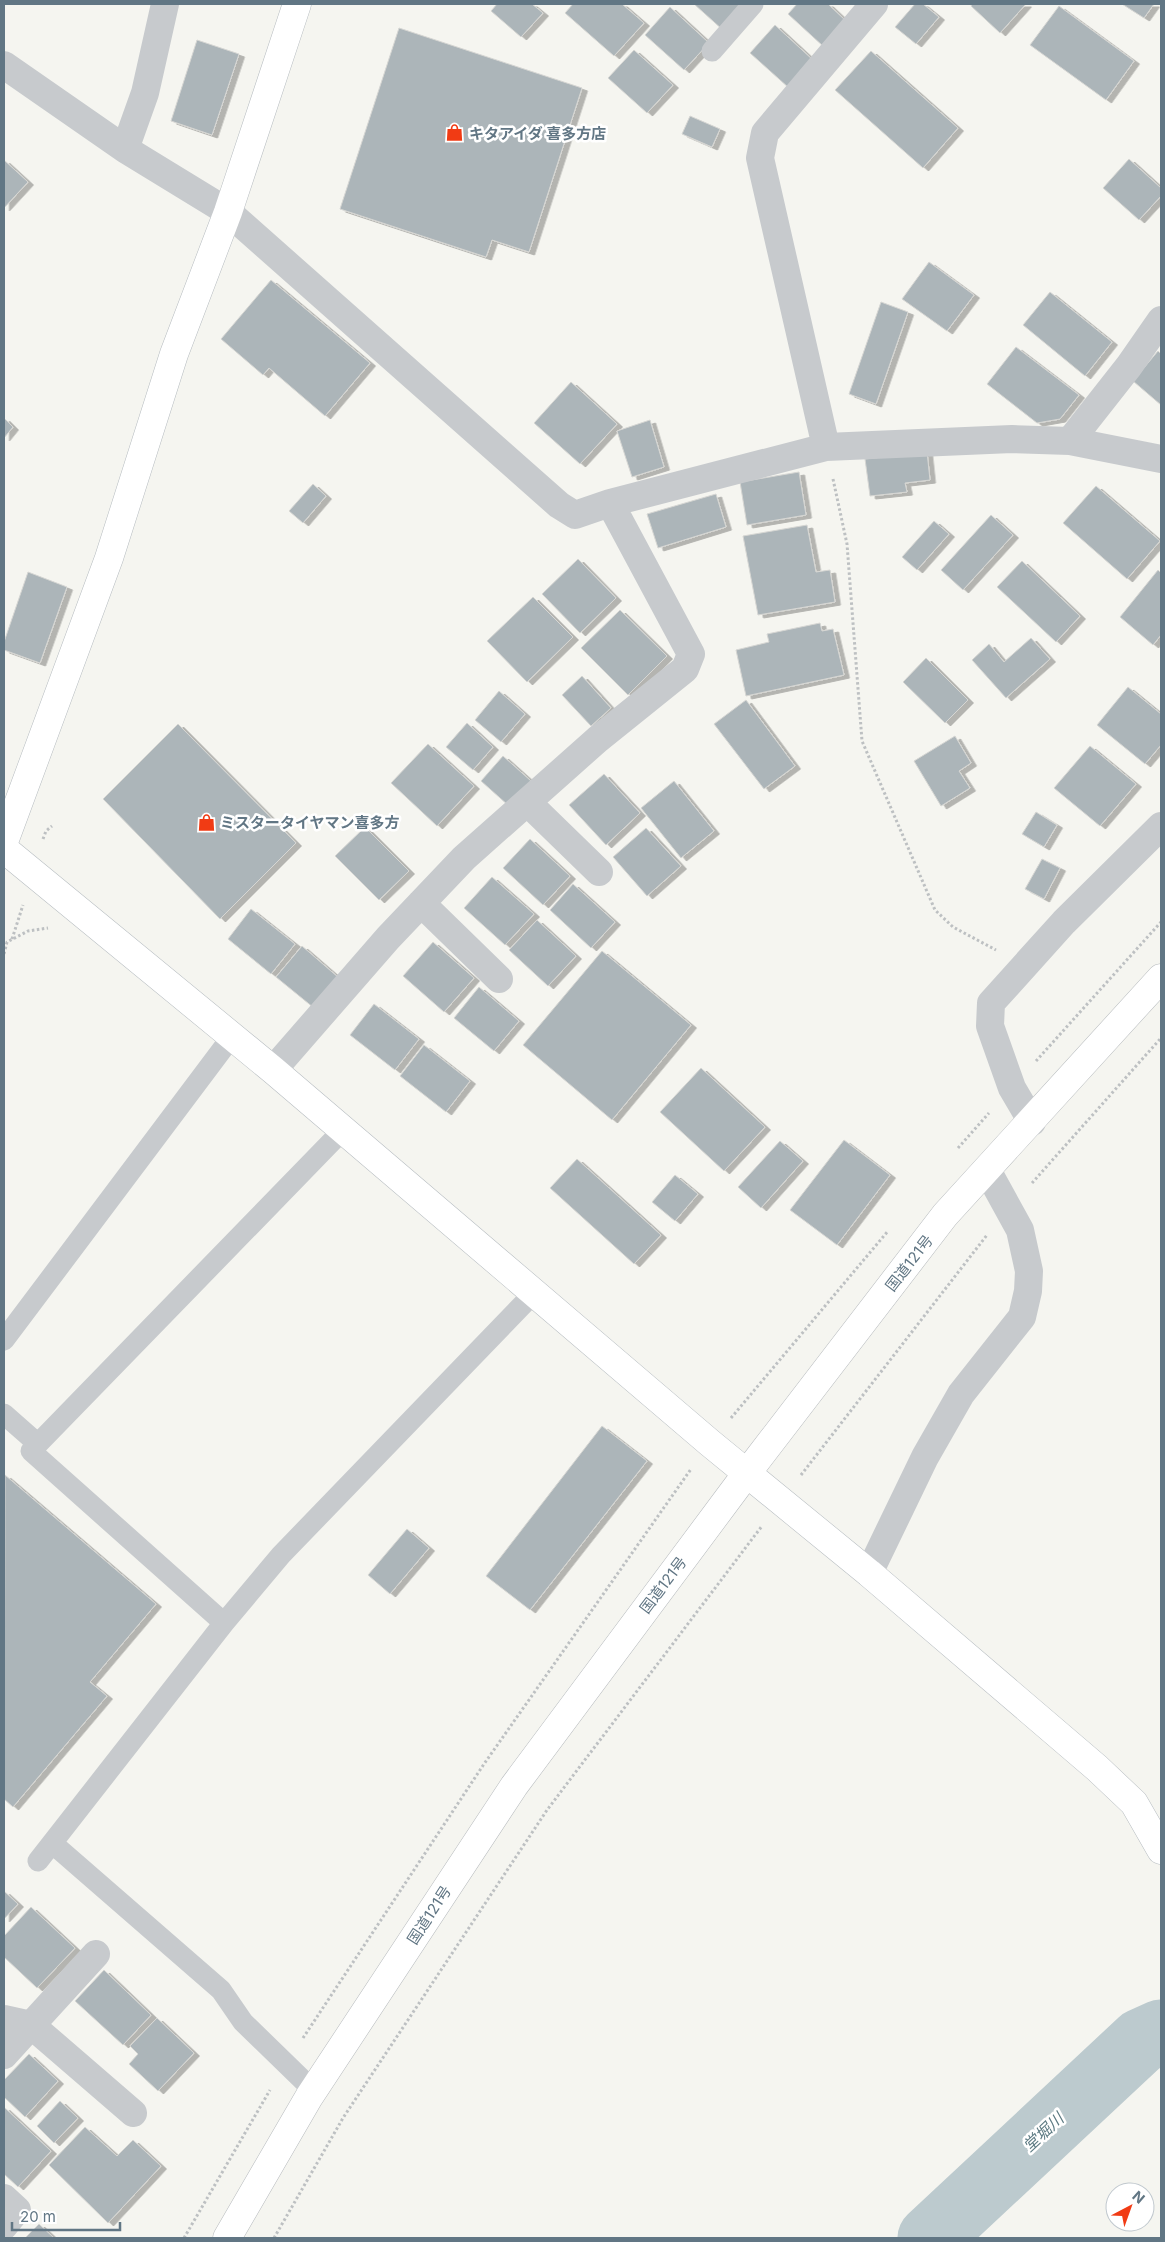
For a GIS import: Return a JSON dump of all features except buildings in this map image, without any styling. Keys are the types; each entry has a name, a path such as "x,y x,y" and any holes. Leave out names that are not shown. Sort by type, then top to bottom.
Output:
{"main road":[{"path":"4,842 109,558 174,354 228,212 297,4"},
{"path":"4,849 273,1070 1097,1768 1134,1803 1161,1850"},
{"name":"国道121号","path":"227,2238 313,2090 514,1786 747,1473 946,1215 1161,978"}],"street":[{"path":"125,149 145,93 165,4"},
{"path":"826,447 760,158 765,133 874,4"},
{"path":"4,65 125,149 228,212 559,505 575,515 610,503 826,447 1012,439 1070,441 1161,459"},
{"path":"1070,441 1129,366 1161,320"},
{"path":"273,1070 388,938 464,858 598,739 685,669 691,654 610,503"},
{"path":"527,802 599,872"},
{"path":"1032,1122 1012,1088 990,1026 992,1003 1064,922 1161,826"},
{"path":"421,903 499,979"},
{"path":"869,1573 925,1457 961,1394 1022,1317 1028,1291 1029,1271 1020,1230 987,1170"},
{"path":"4,2054 96,1954"},
{"path":"4,2019 31,2025 133,2113"},
{"path":"4,2198 17,2210 4,2226"}],"lane":[{"path":"712,51 753,4"},
{"path":"4,1340 224,1047"},
{"path":"224,1623 31,1451 343,1130"},
{"path":"38,1861 224,1623 282,1555 534,1293"},
{"path":"4,1414 38,1444"},
{"path":"52,1843 221,1990 243,2022 313,2090"}],"path":[{"path":"826,447 848,544 862,742 935,910 953,927 1025,966"},
{"path":"796,1481 981,1242 1161,1038"},
{"path":"274,2238 347,2112 547,1810 765,1522"}],"waterway":[{"name":"堂堀川","path":"930,2238 1141,2041 1161,2032"}],"place":[{"name":"キタアイダ 喜多方店","path":"455,133"},
{"name":"ミスタータイヤマン喜多方","path":"206,822"}]}
